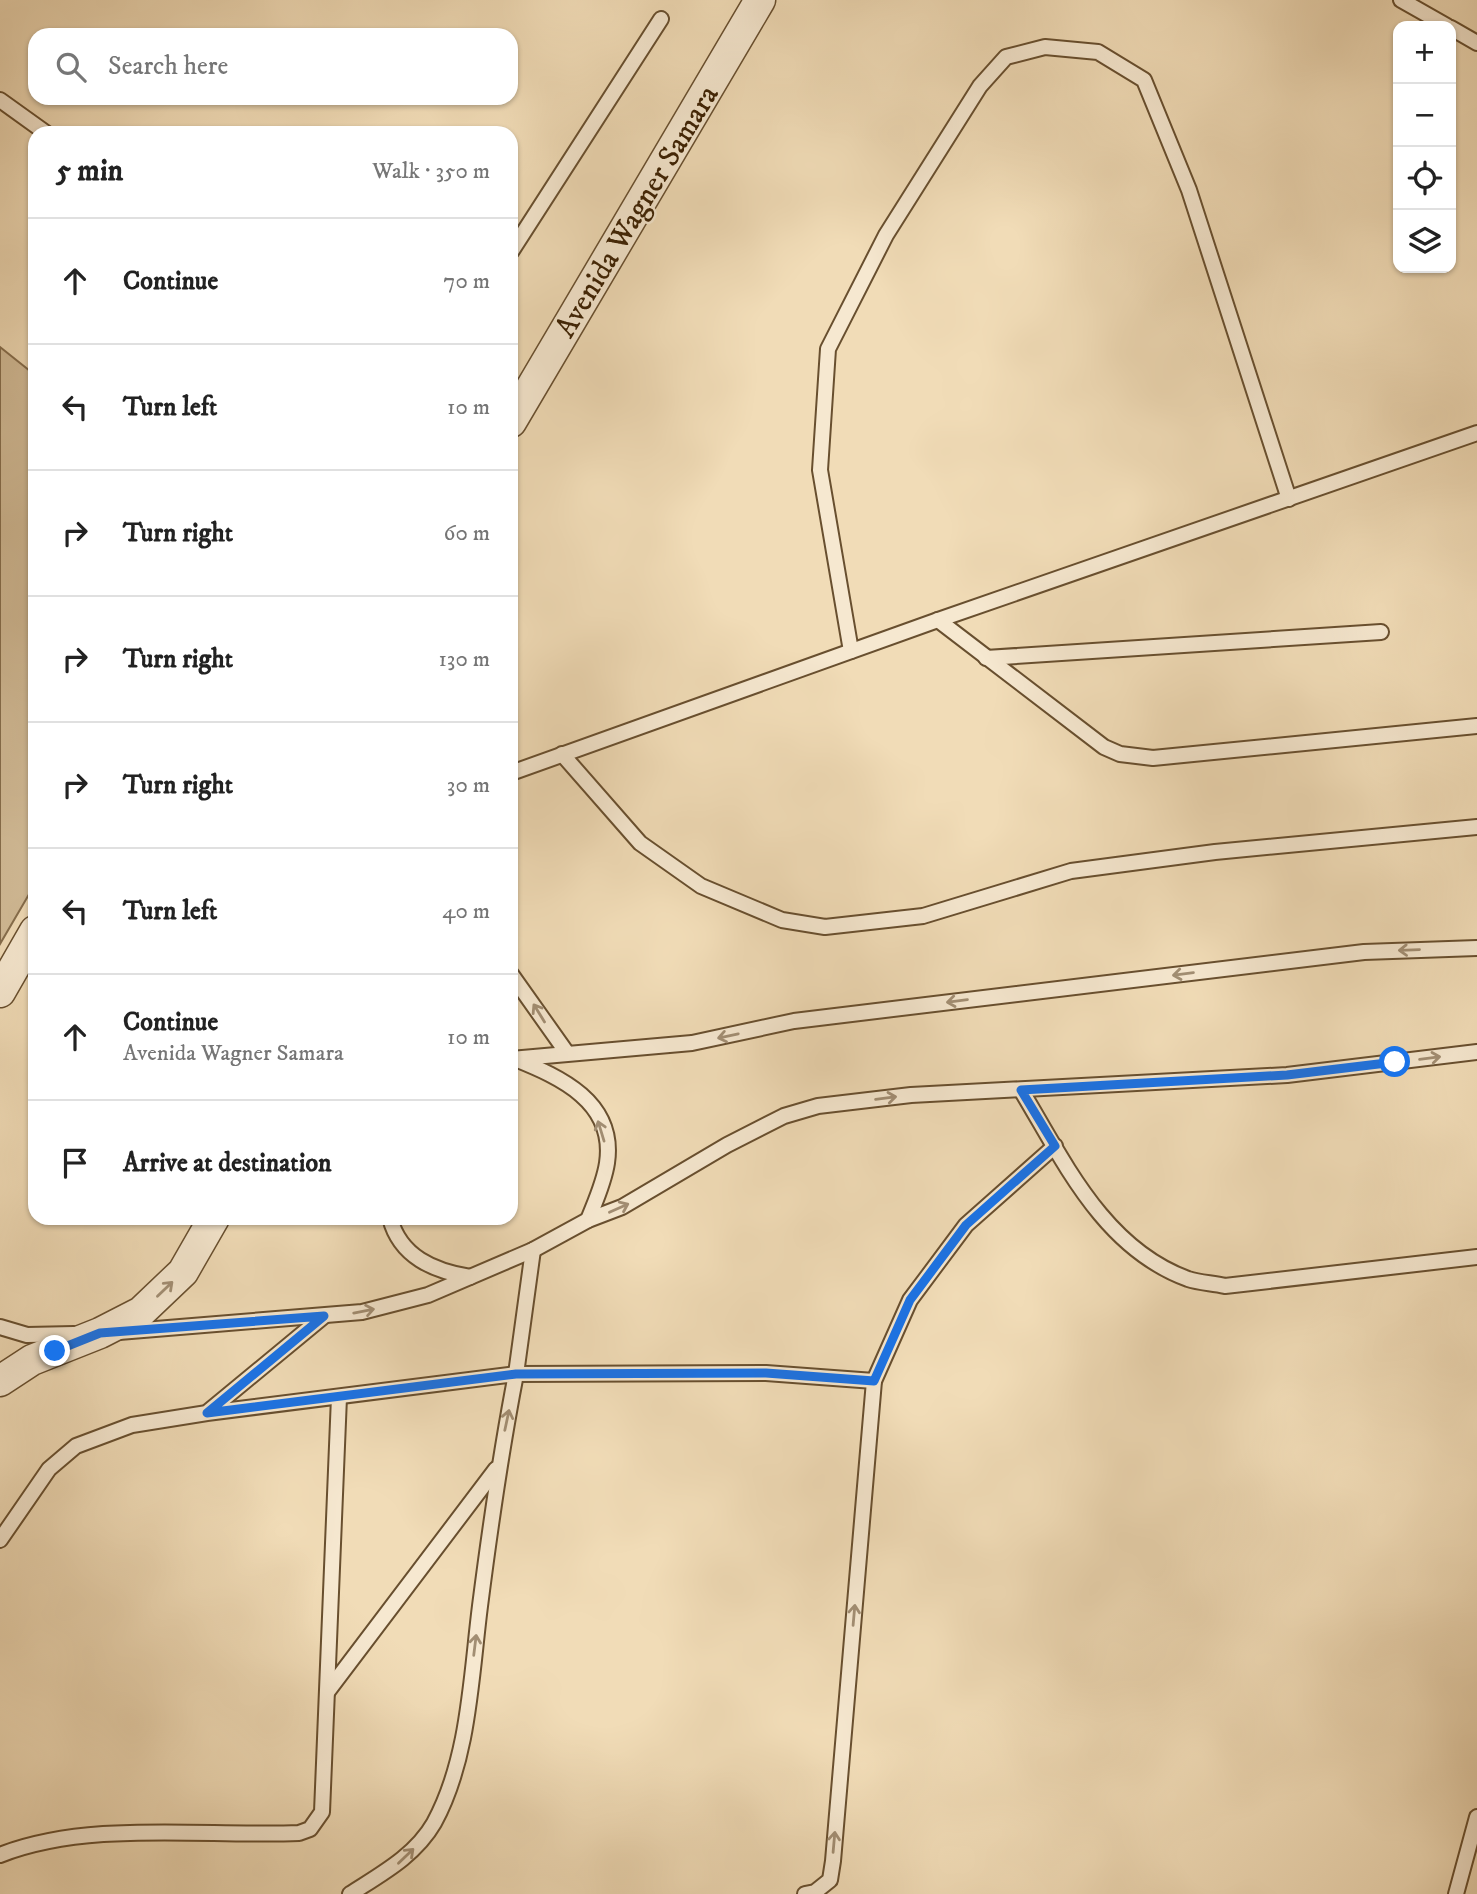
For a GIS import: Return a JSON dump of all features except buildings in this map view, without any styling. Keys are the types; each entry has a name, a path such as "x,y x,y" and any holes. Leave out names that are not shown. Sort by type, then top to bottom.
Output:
{"street":[{"name":"Avenida Wagner Samara","path":"518,410 761,0"},
{"path":"0,992 28,942"},
{"path":"0,1381 32,1360 100,1333 141,1312 183,1272 210,1225"}],"lane":[{"path":"1401,0 1438,21"},
{"path":"518,241 661,19"},
{"path":"1456,31 1477,43"},
{"path":"850,651 820,470 828,349 886,235 980,86 1006,57 1045,47 1098,52 1144,80 1189,190 1289,499"},
{"path":"0,100 36,126"},
{"path":"518,770 938,620 1477,433"},
{"path":"938,620 1104,747 1135,757 1153,758 1477,726"},
{"path":"986,658 1381,632"},
{"path":"562,754 640,843 701,886 782,920 825,927 923,916 1072,871 1215,852 1477,827"},
{"path":"518,1058 692,1043 794,1021 1364,952 1477,948"},
{"path":"518,984 567,1053"},
{"path":"0,1328 27,1335 100,1333 362,1312 415,1298 472,1278 533,1250 588,1220 622,1208 727,1145 785,1116 818,1106 911,1095 1287,1075 1477,1052"},
{"path":"518,1061 566,1081 586,1096 603,1129 607,1161 588,1220"},
{"path":"1021,1090 1092,1207 1136,1250 1188,1279 1225,1286 1477,1257"},
{"path":"805,1894 824,1887 830,1880 874,1381 910,1300 966,1225 1055,1146"},
{"path":"394,1225 406,1249 419,1261 452,1274 472,1278"},
{"path":"350,1894 404,1859 433,1824 456,1772 497,1467 516,1374 533,1250"},
{"path":"207,1413 324,1316"},
{"path":"0,1540 49,1469 76,1446 132,1425 516,1374 766,1373 874,1381"},
{"path":"0,1855 26,1845 107,1835 299,1833 310,1829 323,1812 339,1397"},
{"path":"328,1691 497,1467"},
{"path":"1456,1894 1477,1817"}],"shaded area":[{"path":"0,347 28,369 28,896 0,944"}],"route":[{"path":"55,1351 100,1333 155,1331 324,1316 207,1413 516,1374 661,1376 766,1373 826,1375 874,1381 910,1300 966,1225 1055,1146 1021,1090 1287,1075 1395,1062"}]}
